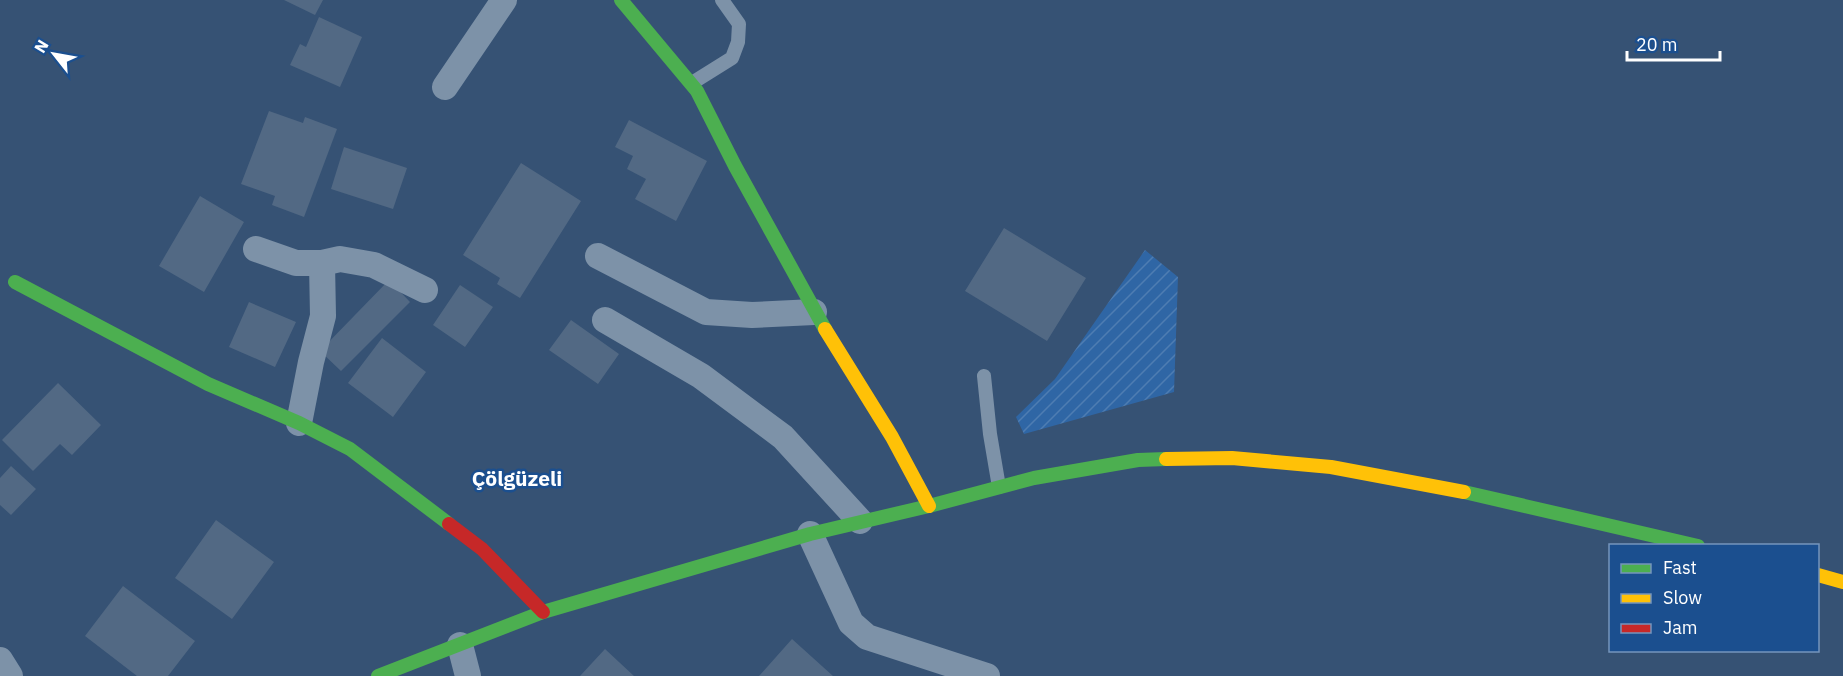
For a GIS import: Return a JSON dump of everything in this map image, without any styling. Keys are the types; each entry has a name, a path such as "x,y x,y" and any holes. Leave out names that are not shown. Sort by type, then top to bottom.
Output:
{"street":[{"path":"445,87 504,0"},
{"path":"621,0 692,83 814,312 892,437 929,506"},
{"path":"256,249 296,263 322,263 340,259 374,265 425,290"},
{"path":"598,256 706,312 752,315 814,312"},
{"path":"299,423 323,315 322,263"},
{"path":"15,282 208,384 299,423 350,449 482,549 543,612"},
{"path":"605,320 701,376 783,437 860,521"},
{"path":"378,676 543,612 810,534 1034,478 1138,460 1232,458 1331,467 1466,492 1608,523 1690,544"},
{"path":"810,534 851,623 867,637 987,676"},
{"path":"1819,575 1843,582"},
{"path":"460,645 468,676"},
{"path":"0,660 10,676"}],"lane":[{"path":"692,83 732,58 738,42 739,24 722,0"},
{"path":"984,376 999,487"}],"shaded area":[{"path":"1145,250 1178,277 1174,392 1024,434 1016,417 1055,379"}],"building":[{"path":"284,0 323,0 315,15"},
{"path":"319,17 362,37 340,87 290,65 300,44 306,47"},
{"path":"269,111 303,123 305,117 337,129 304,217 272,205 275,196 241,184"},
{"path":"629,120 707,161 676,221 635,199 646,179 627,169 633,156 615,147"},
{"path":"344,147 407,168 393,209 331,189"},
{"path":"521,163 581,201 520,298 497,284 500,278 463,255"},
{"path":"200,196 244,222 204,292 159,266"},
{"path":"1004,228 1086,278 1047,341 965,291"},
{"path":"389,280 410,302 341,371 320,351"},
{"path":"460,285 493,307 465,347 433,325"},
{"path":"249,302 296,322 275,367 229,347"},
{"path":"571,320 619,354 598,384 549,350"},
{"path":"382,338 426,372 393,417 348,383"},
{"path":"58,383 101,425 72,455 60,444 33,471 2,440"},
{"path":"11,466 36,489 11,515 0,505 0,478"},
{"path":"216,520 274,562 232,619 175,578"},
{"path":"123,586 195,641 168,676 137,676 85,636"},
{"path":"792,639 833,676 759,676"},
{"path":"605,649 634,676 580,676"}],"traffic: fast":[{"path":"621,0 697,91 735,166 825,329"},
{"path":"15,282 208,384 299,423 350,449 449,524"},
{"path":"378,676 543,612 810,534 1034,478 1138,460 1166,459"},
{"path":"1464,492 1689,544"}],"traffic: slow":[{"path":"825,329 892,437 929,506"},
{"path":"1166,459 1232,458 1331,467 1464,492"},
{"path":"1819,575 1843,582"}],"traffic: jam":[{"path":"449,524 482,549 543,612"}],"district":[{"name":"Çölgüzeli","path":"517,479"}]}
